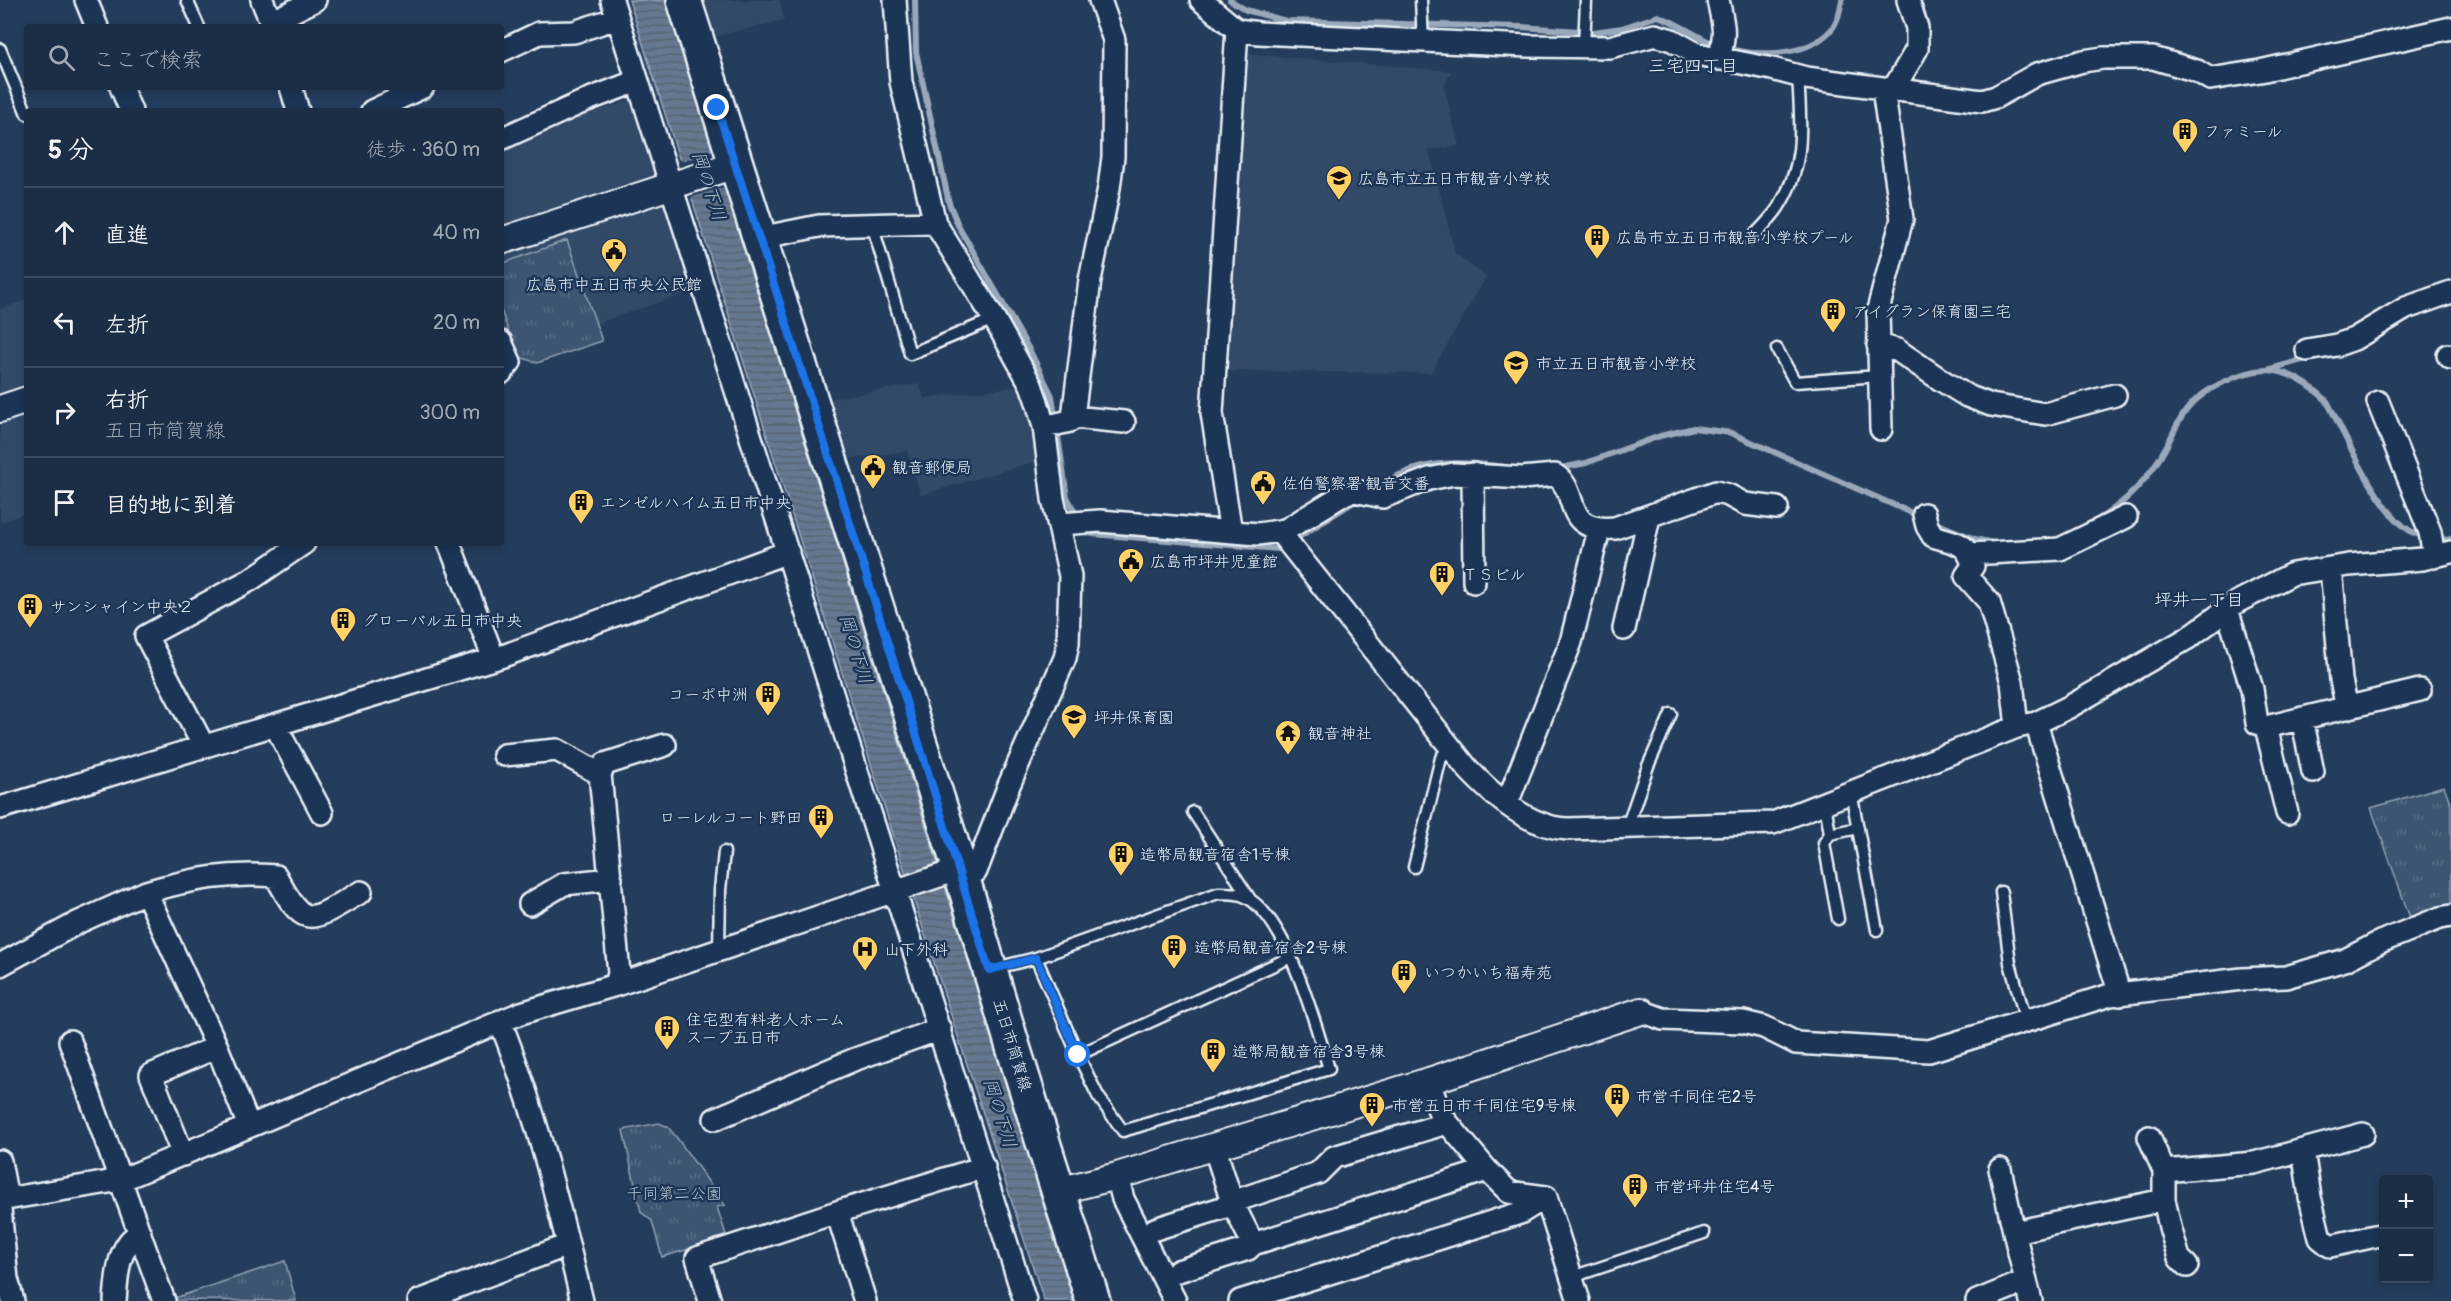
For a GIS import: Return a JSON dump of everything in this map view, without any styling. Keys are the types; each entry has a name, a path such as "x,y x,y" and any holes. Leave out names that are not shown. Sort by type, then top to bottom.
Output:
{"main road":[{"name":"五日市筒賀線","path":"684,0 730,167 759,238 954,873 989,970 1093,1301"}],"street":[{"path":"86,0 96,24"},
{"path":"262,0 272,24 315,0"},
{"path":"2,1202 121,1180 521,1012 616,985 899,888 954,873 976,871 1009,785 1065,658 1068,644 1071,523 1053,500 1044,427 1030,385 994,319 935,223 901,82 895,0"},
{"path":"1072,419 1090,280 1113,157 1114,40 1100,0"},
{"path":"1201,0 1237,30 1275,35 1585,43 1610,47 1655,35 1672,40 1697,54 1722,51 1798,76 1989,101 2037,74 2083,61 2114,57 2154,58 2197,71 2210,79 2260,71 2451,28"},
{"path":"1719,0 1722,51"},
{"path":"1881,429 1878,310 1899,238 1902,219 1889,89 1917,49 1917,28 1908,0"},
{"path":"504,50 539,33 574,32 614,9 637,81 676,184 788,552 899,888 940,1029 1025,1301"},
{"path":"1231,532 1212,412 1237,30"},
{"path":"504,138 587,100 637,81"},
{"path":"122,90 129,108"},
{"path":"292,90 297,108"},
{"path":"378,108 417,90"},
{"path":"504,240 730,167"},
{"path":"759,238 819,226 935,223"},
{"path":"2307,350 2337,345 2354,339 2406,308 2451,292"},
{"path":"1878,345 1897,350 1967,396 1991,405 2045,414 2115,394"},
{"path":"504,349 510,362 504,369"},
{"path":"1071,523 1100,521 1258,534 1285,539 1449,747 1483,785 1533,821 1551,828 1773,823 2069,707 2188,638 2237,602 2292,574 2437,548 2378,402"},
{"path":"1044,427 1072,419 1124,422"},
{"path":"1285,539 1292,526 1346,493 1355,491 1383,497 1429,479 1454,474 1522,478 1555,476 1561,479 1573,509 1583,523 1599,530 1616,528 1716,492 1722,492 1751,506 1777,508"},
{"path":"1473,474 1474,582"},
{"path":"1624,629 1649,517"},
{"path":"1970,554 2060,549 2126,517"},
{"path":"1925,520 1933,536 1966,547 1970,554 1973,566 1966,576 1989,602 2026,725 2120,995"},
{"path":"1507,803 1571,642 1599,530"},
{"path":"204,747 146,636 250,580 300,546"},
{"path":"450,546 494,659"},
{"path":"0,808 494,659 788,552"},
{"path":"2331,568 2341,680 2347,708"},
{"path":"2228,609 2252,689 2257,723 2266,727 2420,690"},
{"path":"2302,718 2313,772"},
{"path":"275,725 322,813"},
{"path":"2266,727 2287,813"},
{"path":"616,985 619,973 600,774 605,764 665,745"},
{"path":"504,755 557,750 600,774"},
{"path":"0,965 79,922 146,892 179,882 246,873 276,876 297,910 308,917 316,918 361,892"},
{"path":"530,904 564,884 611,879"},
{"path":"146,892 217,1047 249,1126"},
{"path":"1058,1191 1117,1176 1429,1082 1641,1011 1663,1019 1743,1022 1764,1027 1796,1043 1929,1051 2110,995 2242,979 2286,977 2345,960 2380,942 2440,918 2451,916"},
{"path":"500,1022 516,1062 582,1301"},
{"path":"715,1119 853,1060 940,1029"},
{"path":"70,1041 164,1301"},
{"path":"183,1155 151,1075 217,1047"},
{"path":"1429,1082 1440,1114 1487,1170 1509,1192 1546,1197"},
{"path":"1155,1229 1318,1173 1334,1157 1448,1123"},
{"path":"2164,1171 2254,1163 2363,1134"},
{"path":"2149,1137 2164,1171 2164,1200 2179,1258 2187,1266"},
{"path":"1214,1146 1232,1202 1253,1244"},
{"path":"2303,1150 2310,1197 2320,1238 2330,1246 2379,1235"},
{"path":"0,1161 7,1279 12,1301"},
{"path":"710,1301 697,1258 984,1167"},
{"path":"1977,1301 2028,1291 2000,1168"},
{"path":"1178,1271 1248,1249 1253,1244 1487,1170"},
{"path":"1117,1176 1123,1200 1175,1301"},
{"path":"1546,1197 1579,1301"},
{"path":"1240,1301 1520,1213 1546,1197"},
{"path":"2015,1236 2024,1230 2164,1200"},
{"path":"837,1212 865,1301"},
{"path":"115,1301 121,1256 133,1237 140,1233"},
{"path":"419,1301 568,1245"}],"lane":[{"path":"187,0 198,24"},
{"path":"1421,0 1423,38"},
{"path":"1585,43 1586,0"},
{"path":"0,49 25,108"},
{"path":"1750,240 1777,209 1795,175 1802,135 1798,76"},
{"path":"872,224 910,354 994,319"},
{"path":"1777,350 1795,382 1879,376"},
{"path":"1628,828 1648,766 1671,714"},
{"path":"1414,867 1441,758 1449,747"},
{"path":"1851,792 1877,930"},
{"path":"1825,803 1830,834 1824,843 1838,919"},
{"path":"1192,812 1252,903"},
{"path":"1830,834 1858,828"},
{"path":"719,950 720,890 724,852"},
{"path":"2001,892 2010,963 2026,1021"},
{"path":"989,970 1036,958 1218,893 1242,895 1262,910 1281,936 1291,957 1329,1069 1123,1131 1098,1096 1036,958"},
{"path":"1078,1055 1291,957"},
{"path":"1572,1277 1704,1233"}],"shaded area":[{"path":"705,0 780,0 784,20 716,36"},
{"name":"広島市立五日市観音小学校","path":"1248,54 1451,71 1444,87 1459,146 1429,150 1455,253 1486,277 1431,373 1223,371"},
{"path":"631,100 696,290 504,354 504,142"},
{"path":"24,301 24,514 0,522 0,309"},
{"path":"919,384 924,398 1022,386 1032,409 1040,460 921,495 907,451 848,459 828,399"}],"green space":[{"path":"567,240 602,341 537,363 517,356 504,319 504,263"},
{"path":"2444,786 2451,805 2451,907 2414,917 2409,915 2371,808"},
{"name":"千同第二公園","path":"659,1123 668,1127 677,1138 725,1205 717,1207 727,1238 662,1257 652,1221 641,1212 623,1130"},
{"path":"285,1261 296,1301 169,1300"}],"water":[{"name":"岡の下川","path":"629,0 665,0 1079,1301 1044,1301 926,938"}],"pier":[{"path":"715,146 729,190 720,188 693,197 689,202 676,159 683,161 709,153"}],"waterway":[{"path":"915,0 916,52 949,203 958,225 1031,353 1052,396 1067,497 1078,518"},
{"path":"1230,0 1246,10 1286,21 1521,27 1594,32 1622,28 1658,16 1717,45 1745,52 1761,53 1792,51 1820,39 1831,30 1835,23 1842,0"},
{"path":"2267,370 2309,358"},
{"path":"2097,520 2128,497 2145,479 2160,458 2182,416 2196,400 2214,387 2235,377 2266,370 2283,373 2299,380 2327,401 2375,492 2400,523 2420,535 2448,540 2451,538"},
{"path":"1556,469 1586,463 1660,436 1694,428 1731,433 1921,517"},
{"path":"1374,489 1407,472 1438,464 1507,467"},
{"path":"1082,527 1084,531 1092,534 1280,549 1360,498"},
{"path":"1933,522 1975,539 1997,544"}],"place":[{"name":"ファミール","path":"2185,154"},
{"name":"広島市立五日市観音小学校","path":"1339,201"},
{"name":"広島市立五日市観音小学校プール","path":"1597,260"},
{"name":"広島市中五日市央公民館","path":"614,274"},
{"name":"アイグラン保育園三宅","path":"1833,334"},
{"name":"市立五日市観音小学校","path":"1516,386"},
{"name":"観音郵便局","path":"873,490"},
{"name":"佐伯警察署 観音交番","path":"1263,506"},
{"name":"エンゼルハイム五日市中央","path":"581,525"},
{"name":"広島市坪井児童館","path":"1131,584"},
{"name":"ＴＳビル","path":"1442,597"},
{"name":"サンシャイン中央２","path":"30,629"},
{"name":"グローバル五日市中央","path":"343,643"},
{"name":"コーポ中洲","path":"768,717"},
{"name":"坪井保育園","path":"1074,740"},
{"name":"観音神社","path":"1288,756"},
{"name":"ローレルコート野田","path":"821,840"},
{"name":"造幣局観音宿舎1号棟","path":"1121,877"},
{"name":"造幣局観音宿舎2号棟","path":"1174,970"},
{"name":"山下外科","path":"865,972"},
{"name":"いつかいち福寿苑","path":"1404,995"},
{"name":"住宅型有料老人ホーム スープ五日市","path":"667,1051"},
{"name":"造幣局観音宿舎3号棟","path":"1213,1074"},
{"name":"市営千同住宅2号","path":"1617,1119"},
{"name":"市営五日市千同住宅9号棟","path":"1372,1128"},
{"name":"市営坪井住宅4号","path":"1635,1209"}],"district":[{"name":"三宅四丁目","path":"1693,66"},
{"name":"坪井一丁目","path":"2199,600"}],"route":[{"path":"717,108 961,873 989,970 1036,958 1078,1055"}]}
